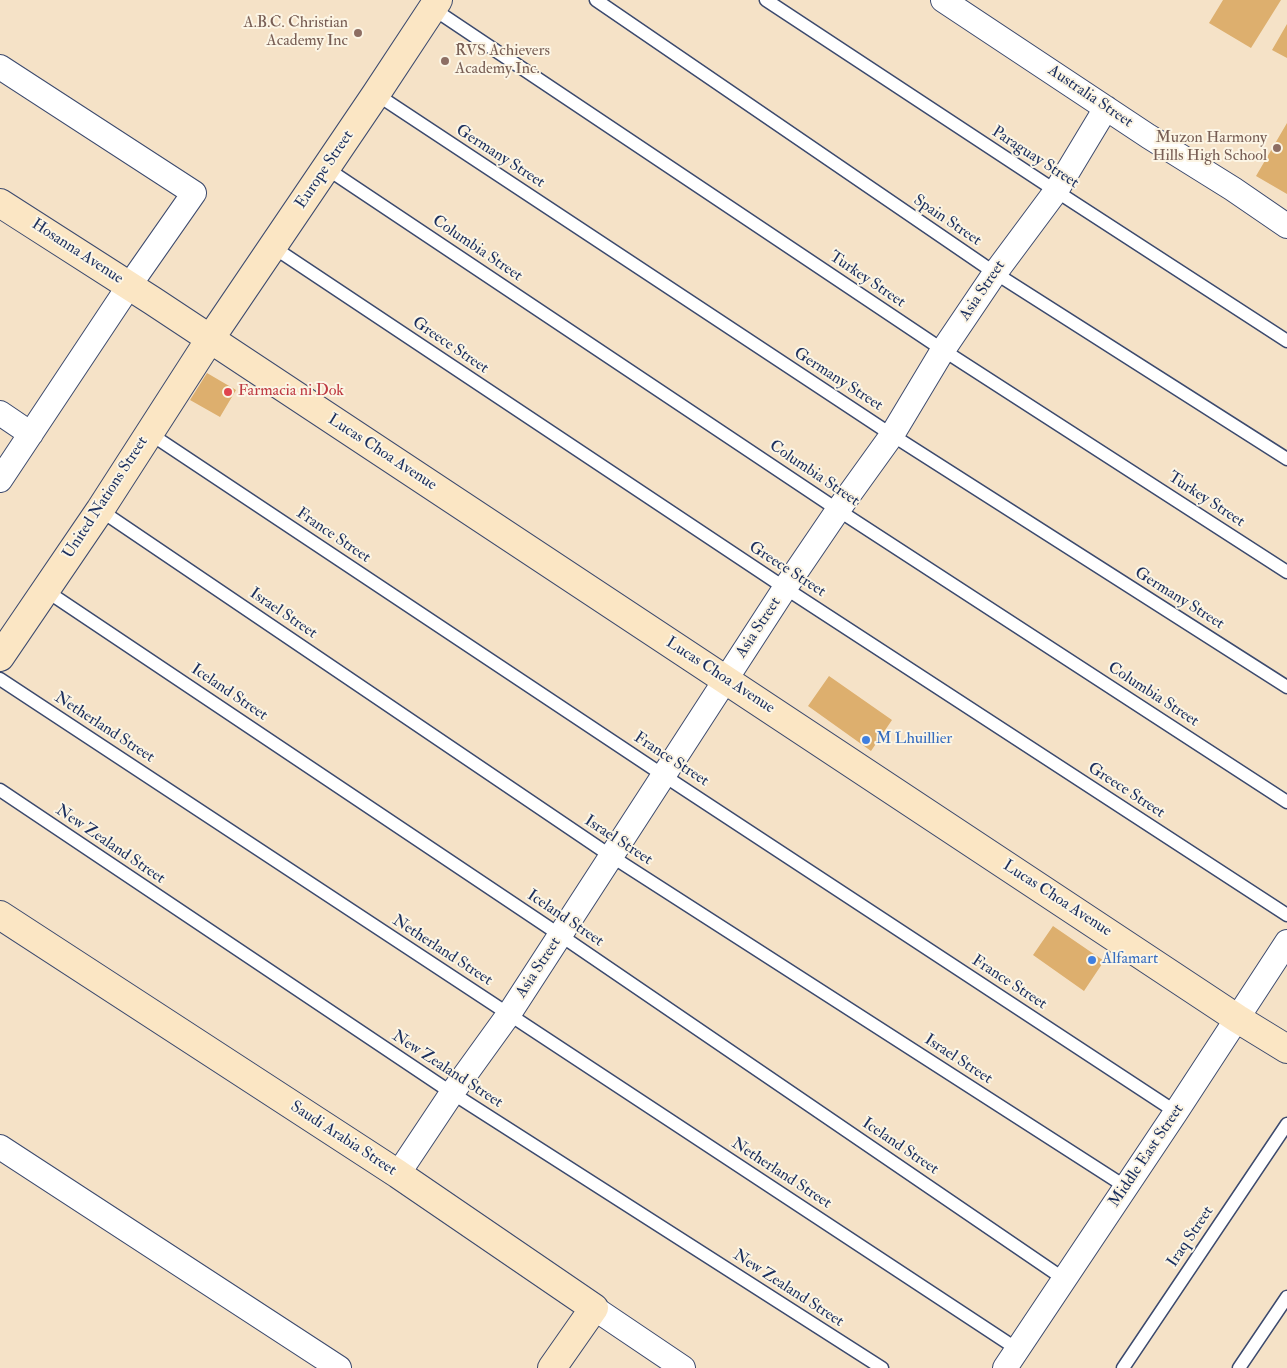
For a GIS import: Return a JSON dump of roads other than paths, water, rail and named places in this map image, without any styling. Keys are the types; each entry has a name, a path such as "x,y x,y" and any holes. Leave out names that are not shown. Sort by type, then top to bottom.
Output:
{"street":[{"name":"Australia Street","path":"943,0 1287,226"},
{"name":"Europe Street","path":"210,339 435,4"},
{"path":"0,67 194,193 129,286 0,480"},
{"name":"Asia Street","path":"398,1174 452,1093 509,1014 785,588 892,435 943,350 995,273 1056,191 1106,108"},
{"name":"Hosanna Avenue","path":"0,203 153,301"},
{"name":"Lucas Choa Avenue","path":"153,301 1238,1019 1287,1049"},
{"name":"United Nations Street","path":"0,657 100,510 210,339"},
{"path":"0,413 31,434"},
{"name":"Saudi Arabia Street","path":"0,915 398,1174 683,1368"},
{"name":"Middle East Street","path":"1011,1358 1238,1019 1287,942"},
{"path":"0,1147 339,1368"},
{"path":"552,1368 594,1308"}],"lane":[{"name":"Spain Street","path":"596,0 995,273 1287,459"},
{"name":"Paraguay Street","path":"766,0 1287,341"},
{"name":"Turkey Street","path":"435,4 943,350 1287,572"},
{"name":"Germany Street","path":"376,94 892,435 1287,687"},
{"name":"Columbia Street","path":"326,168 838,510 1287,802"},
{"name":"Greece Street","path":"273,247 785,588 1287,915"},
{"name":"France Street","path":"149,433 663,775 1176,1112"},
{"name":"Israel Street","path":"100,510 611,856 1126,1187"},
{"name":"Iceland Street","path":"45,590 560,935 1064,1279"},
{"name":"Netherland Street","path":"0,679 509,1014 1011,1358"},
{"name":"New Zealand Street","path":"0,790 452,1093 882,1368"},
{"name":"Iraq Street","path":"1123,1368 1287,1124"},
{"path":"1239,1368 1287,1297"}],"place":[{"name":"A.B.C. Christian Academy Inc","path":"358,33"},
{"name":"RVS Achievers Academy Inc.","path":"445,61"},
{"name":"Muzon Harmony Hills High School","path":"1277,148"},
{"name":"Farmacia ni Dok","path":"228,392"},
{"name":"M Lhuillier","path":"866,740"},
{"name":"Alfamart","path":"1092,960"}]}
